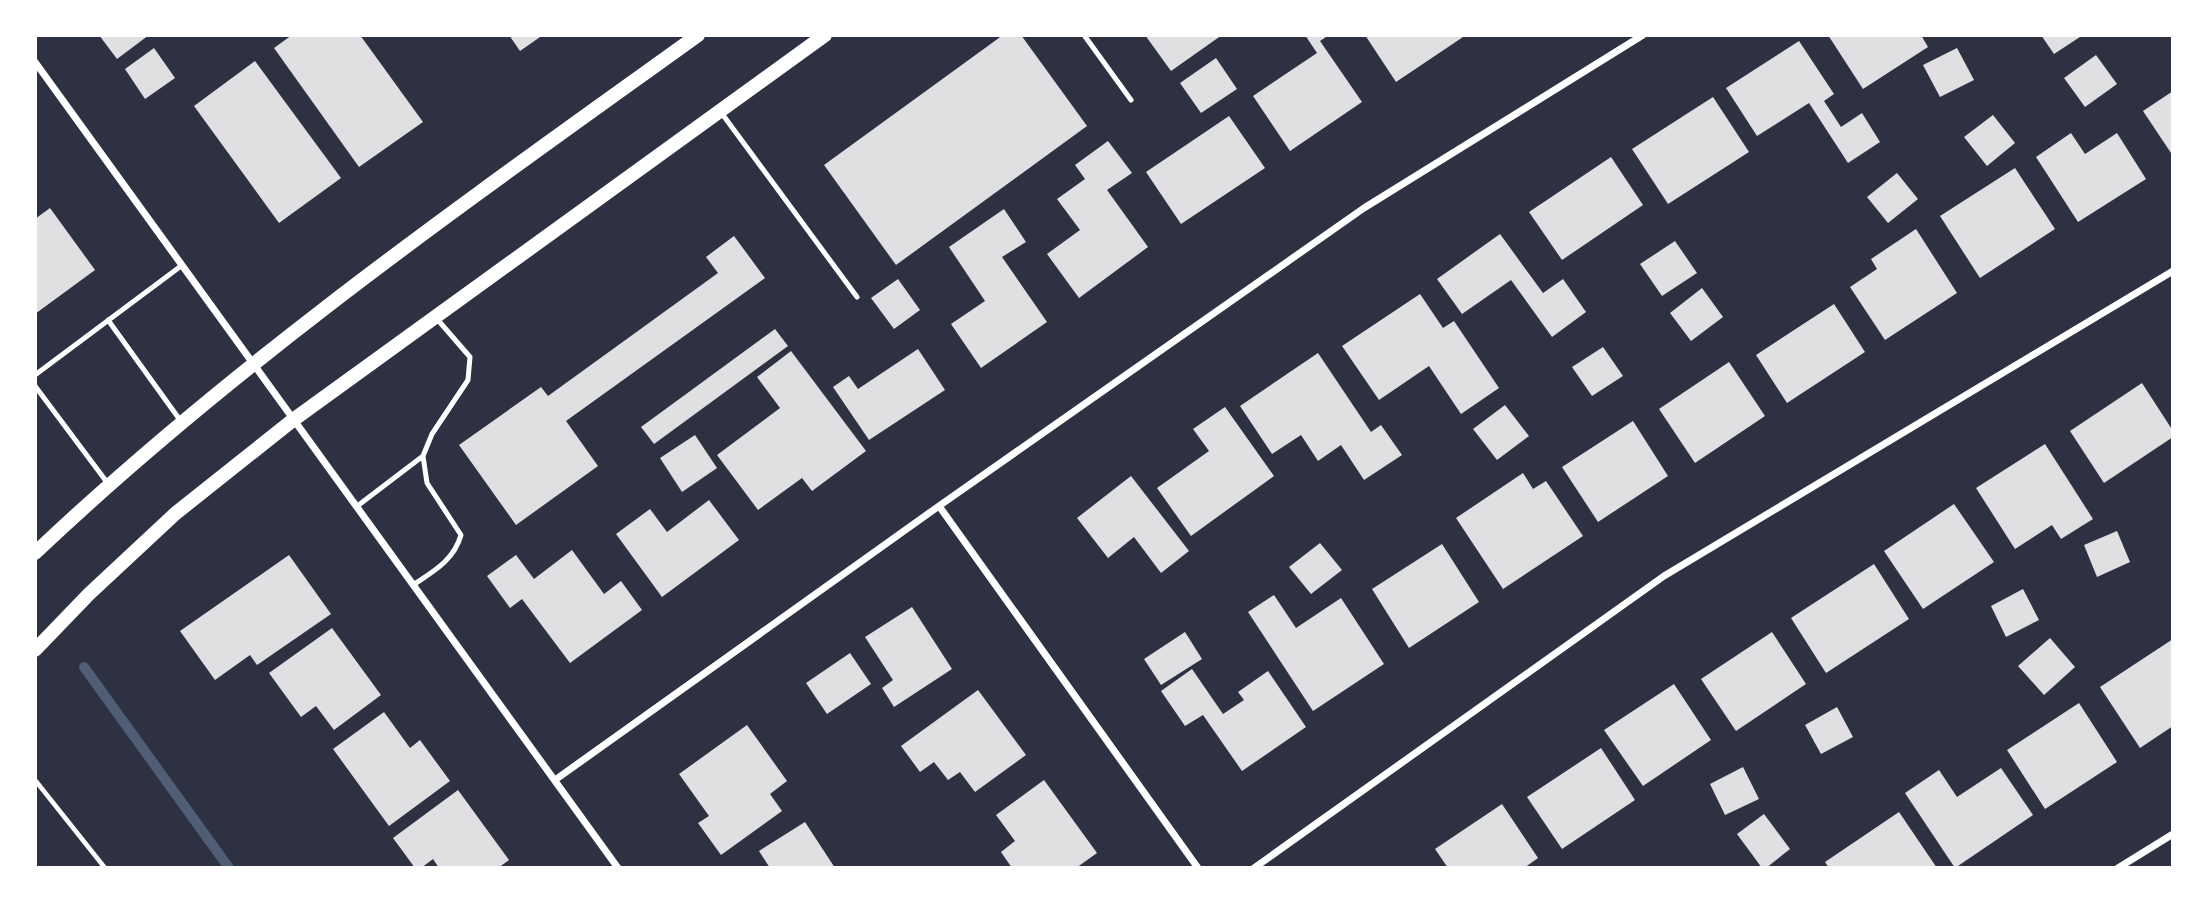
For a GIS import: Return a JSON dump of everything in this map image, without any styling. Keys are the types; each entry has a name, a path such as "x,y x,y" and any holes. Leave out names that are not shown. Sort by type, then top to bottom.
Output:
{"main road":[{"path":"35,553 109,485 253,365 418,237 698,35"},
{"path":"35,650 89,594 177,513 293,420 825,35"}],"street":[{"path":"555,780 1364,208 1643,35"},
{"path":"35,62 618,868"},
{"path":"1254,868 1664,576 2173,271"},
{"path":"939,506 1198,868"},
{"path":"2118,868 2173,834"}],"lane":[{"path":"1084,35 1131,100"},
{"path":"720,111 857,297"},
{"path":"35,375 181,266"},
{"path":"356,507 423,456 432,435 468,380 470,357 435,317"},
{"path":"108,320 182,423"},
{"path":"35,386 109,485"},
{"path":"413,585 445,564 457,549 461,535 427,483 423,456"}],"path":[{"path":"35,780 104,868"}],"building":[{"path":"99,35 149,35 117,59"},
{"path":"292,35 360,35 423,122 359,167 274,48"},
{"path":"509,35 543,35 520,51"},
{"path":"1003,35 1021,35 1087,126 896,265 824,165"},
{"path":"1145,35 1222,35 1171,71"},
{"path":"1305,35 1329,35 1320,41 1362,102 1290,151 1253,96 1317,53"},
{"path":"1365,35 1466,35 1396,82"},
{"path":"1828,35 1921,35 1928,47 1863,89"},
{"path":"2041,35 2083,35 2054,54"},
{"path":"1799,41 1834,94 1824,101 1841,127 1862,113 1880,142 1848,163 1809,103 1757,136 1726,88"},
{"path":"154,48 175,78 145,99 125,69"},
{"path":"1957,48 1974,80 1940,97 1923,65"},
{"path":"2096,55 2117,84 2085,107 2064,78"},
{"path":"1216,58 1237,89 1201,113 1180,83"},
{"path":"255,61 341,178 279,223 194,106"},
{"path":"2173,91 2173,156 2143,111"},
{"path":"1713,97 1749,152 1668,204 1632,149"},
{"path":"1993,115 2015,143 1987,166 1964,137"},
{"path":"1229,116 1265,168 1181,224 1146,172"},
{"path":"2071,133 2085,154 2117,133 2146,179 2078,222 2036,157"},
{"path":"1108,141 1132,173 1107,190 1148,247 1079,298 1047,254 1080,230 1057,199 1085,179 1075,165"},
{"path":"1611,157 1643,205 1562,260 1529,212"},
{"path":"2015,168 2055,229 1980,278 1940,216"},
{"path":"1897,173 1918,199 1888,223 1867,197"},
{"path":"50,208 95,270 35,314 35,219"},
{"path":"1004,209 1026,242 1002,257 1047,322 981,368 951,324 985,301 949,247"},
{"path":"1916,229 1957,293 1885,340 1850,287 1877,269 1871,259"},
{"path":"1500,234 1543,293 1563,279 1586,312 1552,337 1511,280 1462,314 1437,279"},
{"path":"734,236 765,278 566,421 598,466 516,525 459,445 541,387 548,396 718,273 706,257"},
{"path":"1675,241 1697,273 1662,296 1640,264"},
{"path":"898,279 920,310 894,329 871,298"},
{"path":"1702,288 1723,317 1691,341 1670,313"},
{"path":"1420,294 1443,328 1454,321 1499,388 1461,414 1429,366 1379,400 1342,346"},
{"path":"1834,304 1865,352 1787,403 1756,355"},
{"path":"775,329 788,346 654,444 641,427"},
{"path":"1603,347 1623,376 1592,396 1572,367"},
{"path":"918,349 945,390 869,440 833,387 849,376 858,389"},
{"path":"791,351 866,451 812,491 802,478 758,510 717,455 780,408 757,377"},
{"path":"1318,353 1371,432 1381,425 1402,455 1364,480 1341,445 1318,461 1301,435 1272,454 1240,406"},
{"path":"1729,362 1765,416 1695,463 1659,409"},
{"path":"2142,383 2173,431 2173,437 2104,483 2070,431"},
{"path":"1505,405 1529,436 1497,460 1473,429"},
{"path":"1225,407 1274,476 1191,536 1157,488 1209,451 1193,429"},
{"path":"1633,421 1668,476 1598,522 1562,467"},
{"path":"695,435 717,468 682,492 660,458"},
{"path":"2045,444 2093,519 2061,539 2052,525 2015,549 1976,488"},
{"path":"1523,473 1533,489 1546,481 1583,536 1503,589 1456,518"},
{"path":"1131,476 1189,551 1161,573 1134,537 1108,558 1077,518"},
{"path":"709,500 739,540 662,597 616,534 650,509 667,532"},
{"path":"1954,504 1994,562 1923,609 1884,551"},
{"path":"2117,531 2130,562 2097,577 2084,545"},
{"path":"1320,543 1342,570 1311,594 1289,567"},
{"path":"1442,544 1479,602 1409,648 1372,589"},
{"path":"572,550 604,594 621,581 642,610 570,663 522,599 510,608 487,576 516,555 534,579"},
{"path":"289,555 331,614 257,665 250,655 215,680 180,631"},
{"path":"1874,564 1909,619 1826,673 1791,618"},
{"path":"2023,589 2039,620 2006,637 1991,606"},
{"path":"1274,595 1296,628 1341,598 1384,664 1313,711 1248,612"},
{"path":"912,607 952,669 894,707 882,688 893,680 865,637"},
{"path":"332,628 381,695 334,730 316,706 301,717 269,673"},
{"path":"1185,632 1202,659 1161,685 1144,659"},
{"path":"1772,632 1806,684 1736,731 1701,679"},
{"path":"2050,638 2075,667 2044,695 2018,666"},
{"path":"2173,639 2173,726 2140,748 2100,687"},
{"path":"850,653 871,684 827,714 806,683"},
{"path":"1192,669 1223,714 1244,700 1238,692 1268,671 1306,727 1242,771 1203,715 1185,726 1161,691"},
{"path":"1674,684 1711,740 1643,786 1604,730"},
{"path":"978,690 1026,755 975,792 960,772 948,780 934,762 920,772 901,746"},
{"path":"2079,703 2117,762 2045,809 2007,750"},
{"path":"1837,707 1853,737 1821,754 1805,725"},
{"path":"384,712 410,748 420,740 450,781 389,826 333,749"},
{"path":"747,725 787,781 770,794 782,811 721,855 698,823 709,816 679,774"},
{"path":"1601,748 1635,800 1562,849 1527,797"},
{"path":"1743,767 1759,799 1725,815 1710,784"},
{"path":"2001,768 2033,815 1955,868 1905,793 1939,770 1957,797"},
{"path":"1044,780 1097,853 1076,868 1012,868 1001,852 1015,841 996,815"},
{"path":"458,790 509,860 498,868 439,868 433,859 421,868 415,868 393,838"},
{"path":"1502,804 1538,858 1524,868 1448,868 1435,849"},
{"path":"1899,812 1937,868 1829,868 1825,862"},
{"path":"1764,814 1790,849 1766,868 1762,868 1737,834"},
{"path":"805,822 835,868 770,868 759,851"}],"waterway":[{"path":"84,667 229,868"}]}
